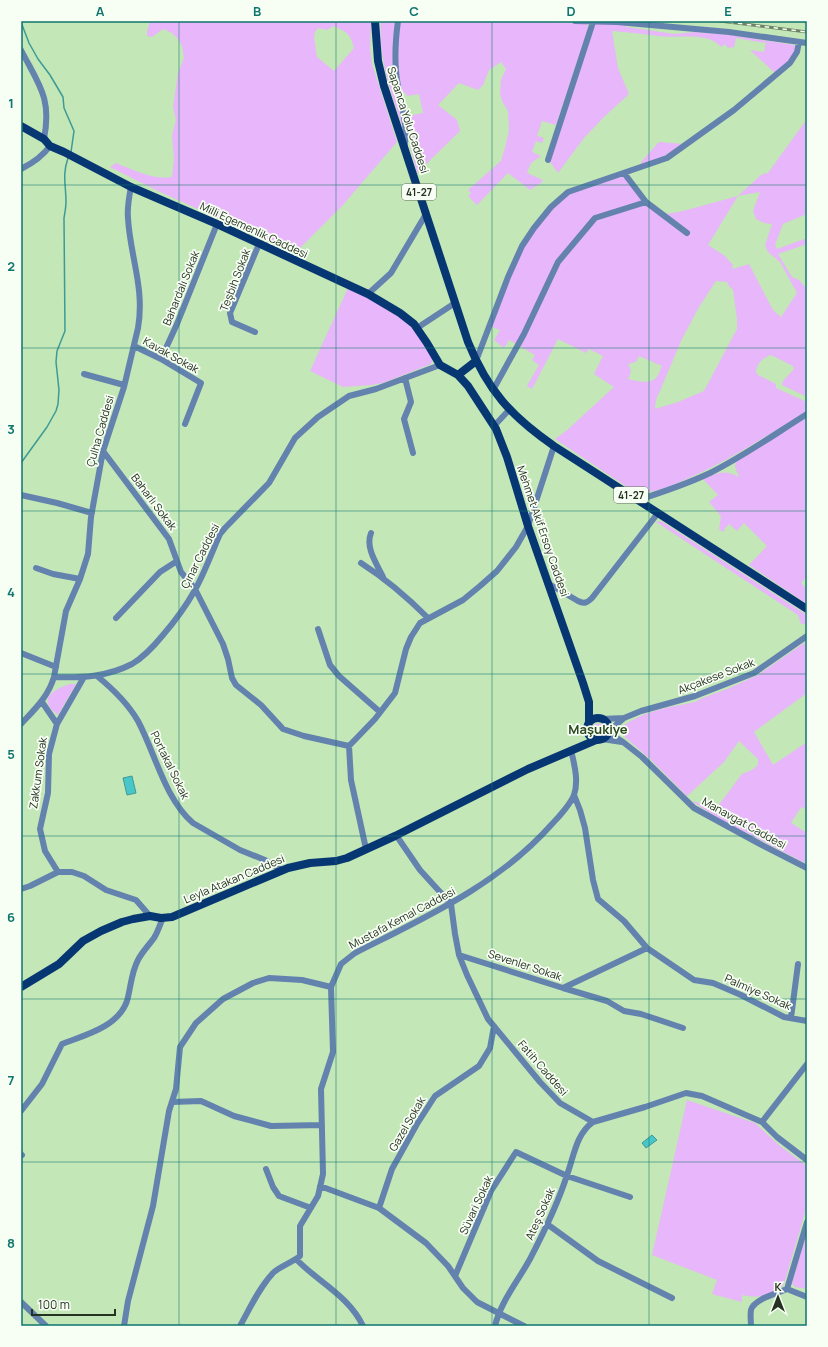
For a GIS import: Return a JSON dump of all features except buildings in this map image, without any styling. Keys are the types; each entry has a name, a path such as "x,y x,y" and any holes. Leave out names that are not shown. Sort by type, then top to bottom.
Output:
{"main road":[{"name":"Sapanca Yolu Caddesi","path":"375,21 377,54 380,71 455,303 476,361"},
{"name":"Milli Egemenlik Caddesi","path":"21,126 44,139 50,146 131,187 217,224 368,294 400,313 417,328 440,365 458,375"},
{"path":"458,375 476,361"},
{"name":"41-27","path":"476,361 493,390 509,410 535,433 807,608"},
{"name":"Mehmet Akif Ersoy Caddesi","path":"458,375 468,386 494,426 507,457 528,526 589,702"},
{"path":"588,732 592,738 599,740 609,732 608,723 600,718 589,702"},
{"path":"571,750 588,732 589,702"},
{"path":"589,723 595,718 600,718"},
{"name":"Leyla Atakan Caddesi","path":"21,987 59,964 83,941 122,922 150,916 163,918 180,914 282,870 310,863 340,860 396,835 528,769 571,750 599,740"}],"street":[{"path":"398,21 395,48 398,86 407,132 404,148"},
{"path":"575,21 617,22 729,32 807,43"},
{"path":"548,160 593,22"},
{"path":"476,361 522,246 551,207 568,192 667,158 734,110 790,63 797,52 799,42"},
{"path":"21,50 41,88 45,100 47,116 44,139"},
{"path":"21,169 36,161 50,146"},
{"path":"624,173 646,202 687,233"},
{"name":"Çulha Caddesi","path":"54,677 66,611 80,579 88,554 92,513 103,451 124,385 139,319 139,284 128,219 131,187"},
{"path":"493,390 524,334 558,262 595,218 646,202"},
{"path":"368,294 391,273 426,214"},
{"name":"Bahardalı Sokak","path":"161,359 177,324 217,224"},
{"name":"Teşbih Sokak","path":"255,332 232,322 230,314 259,244"},
{"path":"417,328 455,303"},
{"name":"Kavak Sokak","path":"134,346 161,359 201,383 185,424"},
{"name":"Çınar Caddesi","path":"54,677 97,676 122,668 142,657 154,646 195,590 220,534 269,483 291,444 301,431 318,416 349,396 376,389 440,365"},
{"path":"84,374 124,385"},
{"path":"406,378 411,402 404,416 404,424 413,453"},
{"path":"494,426 509,410"},
{"path":"638,500 710,473 733,461 807,414"},
{"path":"366,849 351,780 349,746 375,719 395,693 406,649 411,637 420,623 463,600 489,579 507,559 528,526 554,446"},
{"name":"Baharlı Sokak","path":"103,451 171,543 184,577 195,590 226,652 232,678 236,685 261,705 283,729 304,736 349,746"},
{"path":"21,495 92,513"},
{"path":"548,584 578,601 586,603 592,598 658,513"},
{"path":"370,533 369,544 384,578"},
{"path":"116,618 160,572 177,561"},
{"path":"361,563 384,578 428,618"},
{"path":"36,568 53,574 80,579"},
{"path":"318,629 330,665 339,676 380,712"},
{"name":"Akçakese Sokak","path":"624,718 650,708 695,696 746,676 763,668 807,636"},
{"path":"21,653 56,667"},
{"name":"Portakal Sokak","path":"97,676 123,699 131,711 147,740 172,795 187,818 240,850 265,860 282,870"},
{"path":"21,724 42,702 54,677"},
{"path":"57,724 84,677"},
{"name":"Zakkum Sokak","path":"42,702 57,724 49,754 48,793 40,829 45,851 58,872"},
{"path":"600,718 624,718"},
{"path":"609,732 624,718"},
{"name":"Manavgat Caddesi","path":"609,732 642,758 694,808 807,868"},
{"path":"599,740 623,742"},
{"path":"571,750 576,777 574,795"},
{"name":"Mustafa Kemal Caddesi","path":"296,1259 300,1256 300,1226 318,1196 323,1174 321,1089 333,1052 331,987 341,964 355,953 451,904 497,875 528,848 558,818 574,795"},
{"name":"Palmiye Sokak","path":"574,795 584,828 593,880 598,899 624,921 647,948 694,980 713,983 741,995 784,1017 807,1021"},
{"path":"396,835 420,870 451,904"},
{"path":"21,889 58,872 80,874 106,890 136,900 150,916"},
{"name":"Fatih Caddesi","path":"451,904 459,955 464,969 488,1019 540,1082 560,1103 593,1122"},
{"path":"21,1111 42,1084 62,1044 96,1031 110,1023 121,1012 127,999 131,979 138,960 155,937 163,918"},
{"name":"Sevenler Sokak","path":"459,955 563,988 647,948"},
{"path":"791,1018 798,964"},
{"path":"124,1326 128,1301 153,1206 169,1111 176,1089 180,1047 196,1023 223,1000 253,983 269,978 302,980 331,987"},
{"path":"563,988 607,1001 624,1011 641,1014 683,1028"},
{"name":"Gazel Sokak","path":"379,1208 392,1169 421,1118 435,1096 479,1066 490,1048 494,1026"},
{"path":"762,1122 807,1064"},
{"path":"593,1122 686,1093 702,1096 762,1122 777,1137 807,1160"},
{"path":"172,1102 201,1101 234,1116 271,1126 322,1126"},
{"name":"Ateş Sokak","path":"495,1326 498,1313 530,1259 547,1224 567,1176 581,1133 593,1122"},
{"name":"Süvari Sokak","path":"455,1276 486,1200 516,1152 567,1176"},
{"path":"266,1169 273,1187 279,1196 311,1208"},
{"path":"567,1176 630,1197"},
{"path":"320,1186 379,1208 426,1244 448,1266 463,1288 477,1302 524,1326"},
{"path":"787,1289 807,1222"},
{"path":"547,1224 598,1261 672,1298"},
{"path":"240,1326 274,1271 296,1259 304,1268 348,1303 363,1326"},
{"path":"753,1325 751,1311 754,1305 760,1300 787,1289 805,1295"},
{"path":"21,1302 46,1326"}],"shaded area":[{"path":"150,21 371,21 370,48 372,64 397,142 342,206 295,253 158,191 110,167 116,163 150,176 165,178 172,177 174,159 172,135 176,120 173,107 178,73 184,58 182,46 172,33 163,29 152,37 147,36","holes":["333,26 348,34 354,48 334,71 317,57 314,37 318,28 327,30"]},
{"path":"381,21 395,21 394,37 404,132 384,64"},
{"path":"401,21 540,21 587,24 588,28 556,125 542,121 537,136 544,138 542,143 536,141 532,152 541,156 531,163 527,173 543,180 541,183 530,190 508,173 477,205 468,196 471,193 468,190 501,161 506,144 509,130 508,111 500,94 501,80 506,69 501,62 489,70 483,85 478,90 459,83 438,105 457,120 460,131 417,173 410,145 414,136 409,131 407,116 423,113 419,94 408,96 400,89 397,46"},
{"path":"616,23 627,27 674,34 695,32 731,35 794,45 795,49 789,61 775,73 750,50 764,52 766,43 736,38 734,47 728,48 725,44 721,47 715,42 700,37 667,37 612,31 618,68 629,94 584,138 558,173 550,162 595,24"},
{"path":"807,119 807,214 783,224 775,245 777,249 807,238 807,244 778,254 792,277 799,280 807,289 807,397 782,385 783,381 794,369 793,366 771,355 761,361 756,372 758,375 776,384 776,388 807,402 807,411 746,449 698,474 668,487 654,491 642,492 631,489 555,439 566,431 614,387 594,374 603,356 589,349 586,353 558,339 532,389 527,386 539,365 532,360 535,355 509,340 504,348 494,340 500,330 489,326 512,269 534,228 568,192 624,173 646,202 661,215 683,211 738,196 762,174 768,173","holes":["760,192 753,211 756,219 764,223 772,224 765,245 768,252 780,262 797,293 781,317 773,310 749,264 732,269 733,265 725,256 708,245 738,196","716,281 727,282 733,290 737,329 704,391 678,402 655,409 656,400 682,339 699,307","639,356 662,366 658,375 652,381 640,382 628,379 631,372 628,364 636,362"]},
{"path":"659,142 683,144 661,158 641,166 641,162"},
{"path":"348,288 385,307 410,326 433,359 431,364 383,383 343,387 310,371"},
{"path":"807,417 807,565 805,567 807,568 807,576 801,583 807,589 807,604 749,565 767,546 744,523 737,531 729,524 723,532 719,529 721,516 709,502 718,495 703,479 721,473 729,473 739,477 735,467 736,462"},
{"path":"661,521 807,615 807,624 801,624 798,615 656,522"},
{"path":"807,641 807,693 754,732 773,765 807,742 807,810 801,807 791,823 807,833 807,864 719,819 693,802 694,801 705,806 718,806 742,774 752,770 758,765 758,759 739,741 724,762 687,796 650,759 617,730 645,714 664,708 695,702 758,675"},
{"path":"70,684 76,684 58,715 49,707 49,696 55,690"},
{"path":"598,723 602,725 604,729 602,733 598,735 594,733 592,729 594,725"},
{"path":"687,1100 755,1123 780,1146 807,1166 807,1206 784,1284 775,1292 760,1297 742,1295 742,1302 712,1294 717,1280 652,1255"},
{"path":"807,1232 807,1289 795,1287 792,1283"}],"water":[{"path":"132,776 136,793 127,795 123,778"},
{"path":"652,1135 657,1140 646,1148 642,1143"}],"waterway":[{"path":"21,22 29,43 63,97 64,108 74,131 71,152"},
{"path":"21,463 47,427 56,411 58,404 59,390 56,362 57,351 65,331 64,218 66,208 65,175 68,158"}],"railway":[{"path":"720,21 807,32"}],"district":[{"name":"Maşukiye","path":"598,729"}]}
